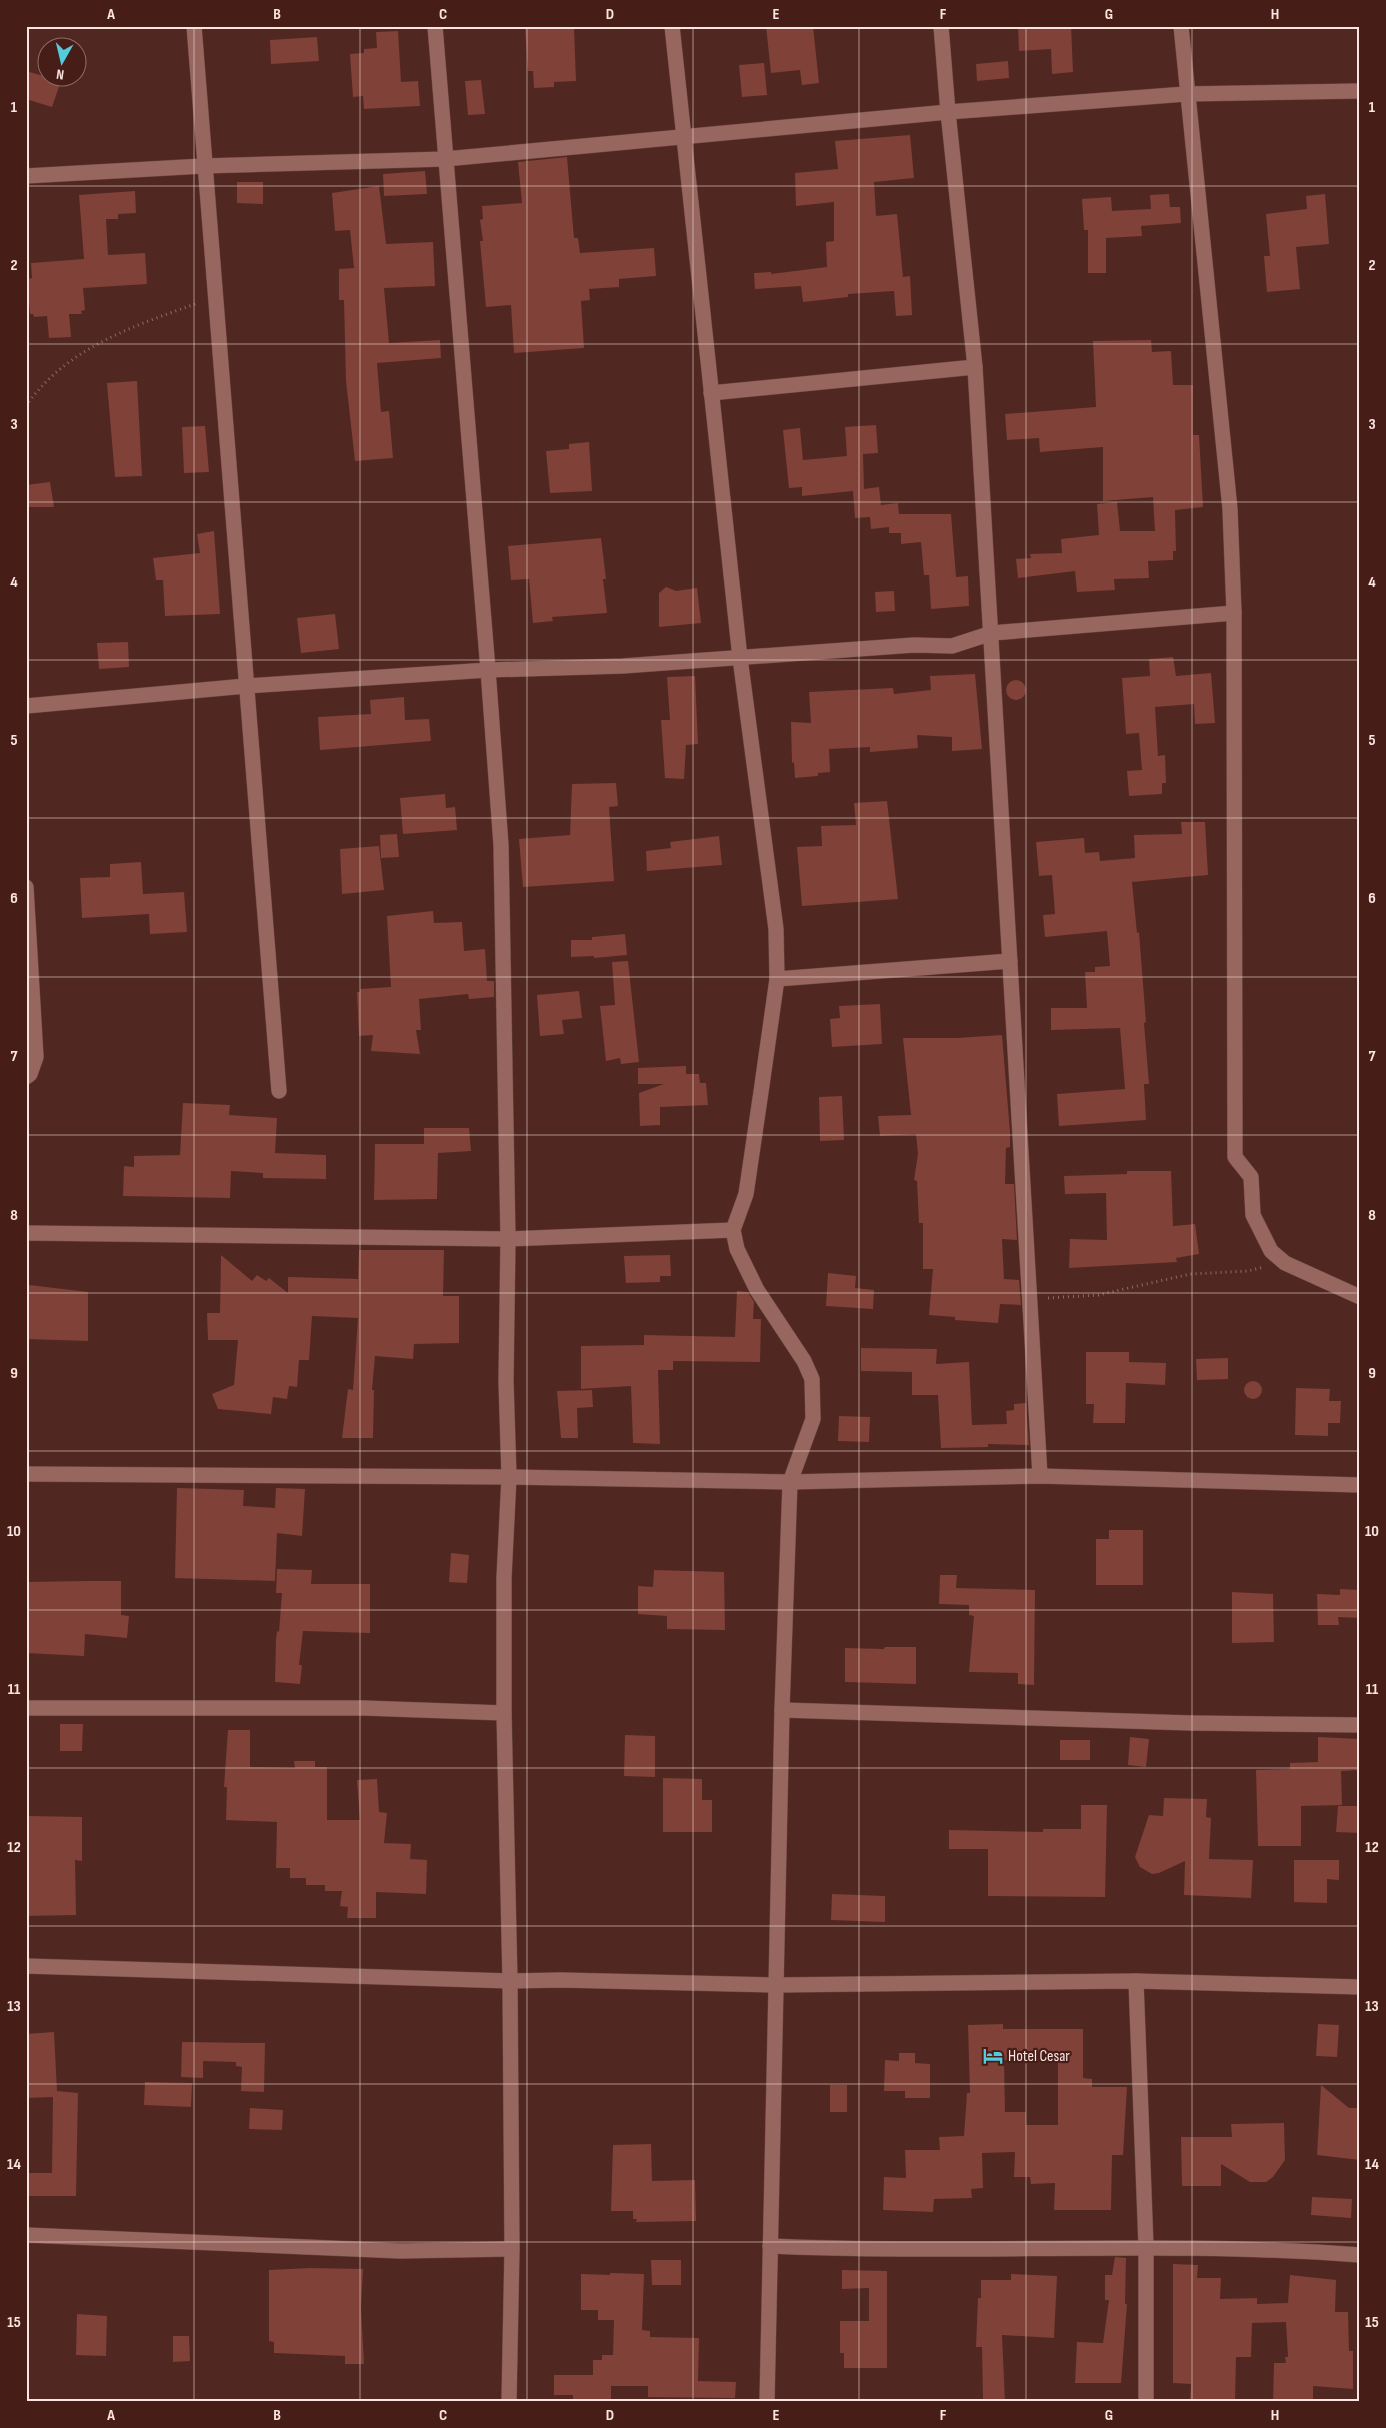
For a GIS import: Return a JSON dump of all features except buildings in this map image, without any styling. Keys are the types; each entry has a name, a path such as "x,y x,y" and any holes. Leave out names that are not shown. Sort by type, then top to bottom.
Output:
{"street":[{"path":"194,26 214,297 279,1091"},
{"path":"435,26 501,844 508,1238 506,1381 509,1478 504,1578 504,1713 510,1981 512,2249 509,2402"},
{"path":"672,26 740,658 776,929 777,979 746,1194 733,1230 736,1249 757,1290 804,1361 812,1379 813,1419 790,1482 782,1710 767,2402"},
{"path":"941,26 948,112 975,367 1040,1476"},
{"path":"1181,26 1186,94 1230,509 1234,612 1235,1157 1251,1177 1251,1203 1259,1230 1271,1251 1285,1263 1360,1297"},
{"path":"26,176 204,166 445,159 948,112 1186,94 1360,91"},
{"path":"712,393 975,367"},
{"path":"26,706 246,686 488,670 623,666 914,645 952,646 992,633 1234,612"},
{"path":"26,886 36,1057 30,1074 26,1077"},
{"path":"777,979 1010,961"},
{"path":"26,1233 508,1238 733,1230"},
{"path":"26,1474 790,1482 1040,1476 1360,1484"},
{"path":"26,1708 364,1708 504,1713"},
{"path":"782,1710 1181,1722 1360,1725"},
{"path":"26,1966 510,1981 571,1980 777,1985 1136,1981 1360,1987"},
{"path":"1136,1981 1146,2246 1146,2402"},
{"path":"26,2235 400,2251 512,2249"},
{"path":"770,2246 860,2250 1146,2246 1288,2249 1360,2254"}],"path":[{"path":"26,406 36,392 72,360 119,331 214,297"},
{"path":"1030,1299 1098,1295 1190,1274 1248,1271 1285,1263"}],"place":[{"name":"Hotel Cesar","path":"993,2056"}]}
